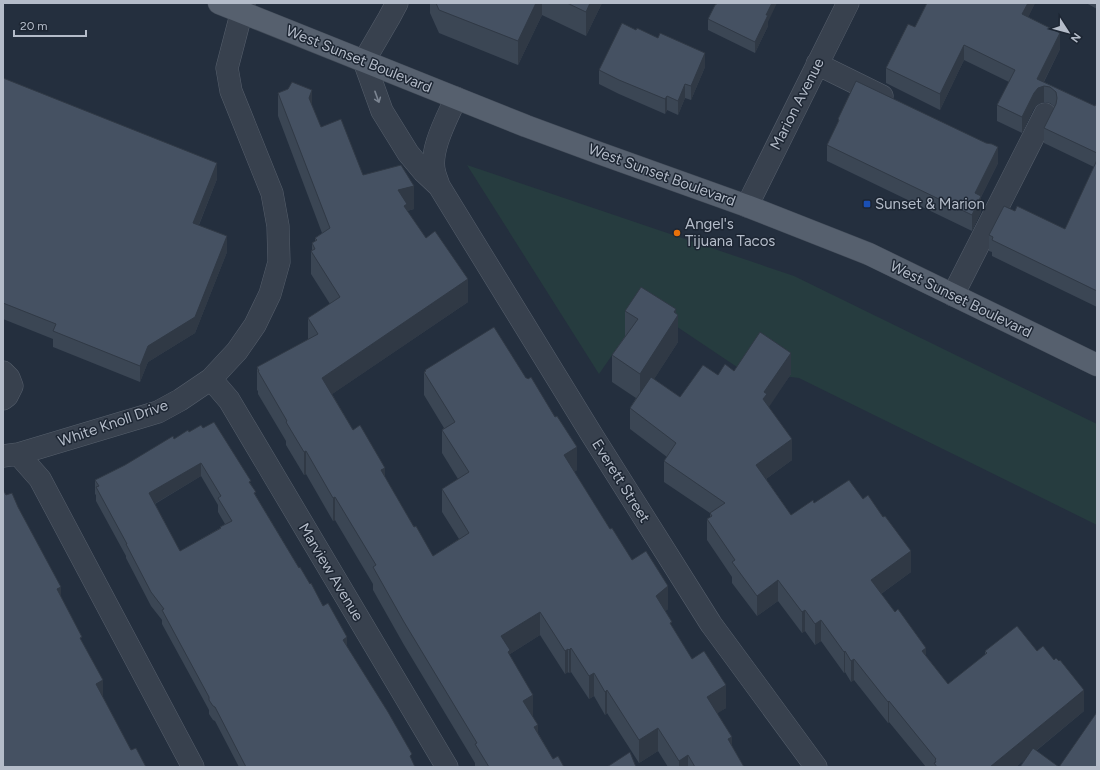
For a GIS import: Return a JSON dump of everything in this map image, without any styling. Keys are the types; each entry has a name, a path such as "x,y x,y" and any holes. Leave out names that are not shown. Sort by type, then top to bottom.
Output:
{"main road":[{"name":"West Sunset Boulevard","path":"218,3 243,8 364,61 456,98 592,150 746,206 869,254 1097,365"}],"street":[{"path":"364,61 397,3"},
{"name":"Marion Avenue","path":"746,206 848,3"},
{"name":"White Knoll Drive","path":"11,455 158,412 180,400 211,379 237,351 255,325 270,294 278,262 278,226 272,194 231,91 227,68 243,8"},
{"name":"Everett Street","path":"364,61 382,111 408,153 423,171 439,186"},
{"path":"817,64 897,103"},
{"name":"Everett Street","path":"456,98 436,145 433,160 434,173 439,186 592,435 712,624 816,767"},
{"path":"953,295 1045,114"},
{"path":"3,372 9,378 12,386 7,396 3,399"},
{"name":"Marview Avenue","path":"211,379 229,400 447,767"},
{"name":"White Knoll Drive","path":"11,455 40,478 193,767"}],"green space":[{"path":"467,165 794,276 1097,424 1097,525 799,378 743,371 646,306 599,374"}],"building":[{"path":"436,3 536,3 518,41 439,10"},
{"path":"567,3 590,3 586,12"},
{"path":"718,3 772,3 755,42 708,19 715,5"},
{"path":"927,3 1028,3 1022,14 1060,33 1037,79 1095,106 1097,103 1097,153 1044,128 1056,104 1057,98 1056,92 1050,87 1044,86 1038,88 1022,117 997,105 1015,70 964,45 940,94 886,68 908,24 915,27"},
{"path":"622,23 658,38 660,33 705,53 691,86 685,84 678,101 667,96 665,99 599,70"},
{"path":"3,78 217,163 193,223 227,236 195,317 148,346 140,366 53,331 56,324 3,303"},
{"path":"856,81 986,143 998,147 975,193 981,196 972,215 827,145"},
{"path":"292,82 312,90 309,98 321,127 341,119 363,175 401,165 414,186 398,190 407,204 404,206 426,238 435,231 468,279 322,378 353,430 360,425 385,468 381,470 414,527 416,526 433,556 469,533 442,489 469,472 442,430 455,422 424,372 494,327 526,378 528,379 531,377 555,417 557,416 577,447 564,455 610,529 612,528 632,560 646,551 668,586 656,596 672,622 670,623 692,659 704,651 726,685 707,697 732,737 728,739 744,767 695,767 688,755 679,761 658,728 639,740 607,690 605,692 594,673 589,676 571,648 565,651 540,612 501,636 510,650 508,652 533,695 523,701 538,725 534,727 553,759 558,756 564,767 489,767 475,744 477,743 404,622 373,567 376,565 335,497 333,498 306,451 304,452 258,371 257,367 318,334 308,318 340,297 311,251 315,249 312,243 317,240 315,238 330,228 278,93 288,89"},
{"path":"1097,160 1097,291 992,240 993,237 989,235 1004,206 1015,211 1017,206 1065,229"},
{"path":"641,287 676,309 674,312 678,315 640,374 612,355 638,319 625,311"},
{"path":"760,332 791,353 764,392 767,394 763,399 792,439 756,465 791,515 813,500 814,503 849,480 863,499 868,495 883,517 885,516 911,551 871,580 895,612 898,609 926,648 922,651 948,684 987,653 985,651 1017,626 1037,651 1043,646 1054,660 1056,658 1059,661 1060,660 1084,690 990,767 937,767 934,763 936,762 936,759 854,659 851,661 821,620 815,624 805,610 802,612 778,580 757,596 732,562 735,560 707,519 712,516 710,513 725,503 664,461 676,443 630,408 651,377 680,397 703,365 718,375 725,364 734,371"},
{"path":"214,422 251,481 249,482 256,492 254,493 299,568 300,567 310,584 311,583 323,606 328,603 347,637 343,640 388,712 412,754 410,756 415,767 246,767 162,610 164,609 151,592 96,487 99,486 95,480 125,465 173,436 174,439 188,430 189,432 201,425 203,428","holes":["201,463 221,496 218,498 232,521 180,551 149,493"]},
{"path":"3,490 6,495 12,493 61,587 57,589 82,637 80,638 103,680 96,684 131,750 136,748 146,767 3,767"},
{"path":"1097,712 1097,767 1059,767"},
{"path":"1033,748 1059,767 1020,767"},
{"path":"630,752 636,767 607,767"}],"place":[{"name":"Sunset & Marion","path":"867,204"},
{"name":"Angel's Tijuana Tacos","path":"677,233"}]}
